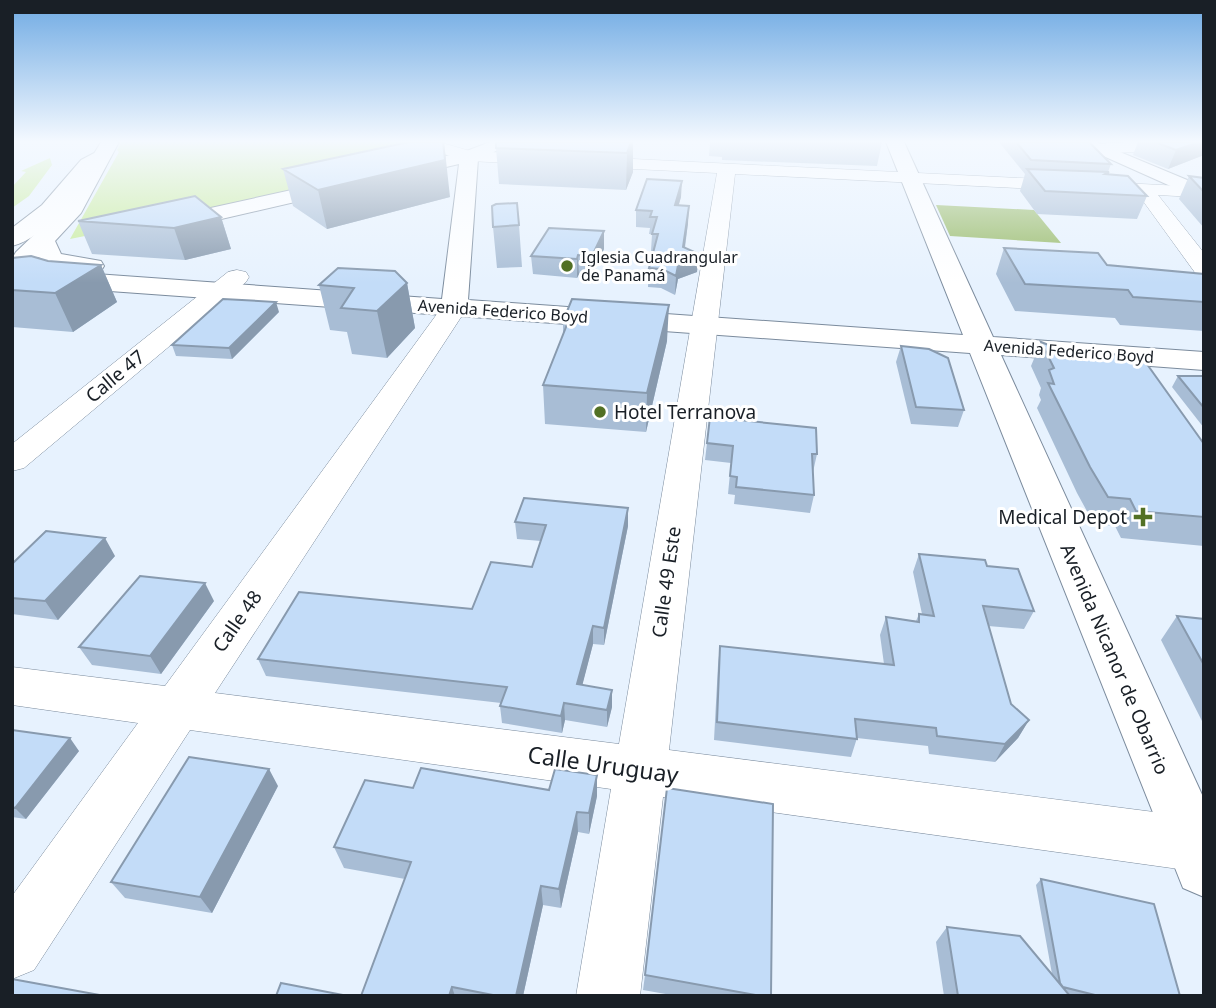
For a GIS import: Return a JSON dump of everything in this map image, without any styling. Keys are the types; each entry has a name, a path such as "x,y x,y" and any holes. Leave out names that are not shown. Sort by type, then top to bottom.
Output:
{"main road":[{"path":"22,256 50,210 67,189"},
{"path":"22,256 70,213 81,189"},
{"path":"148,229 324,189"},
{"path":"455,300 466,189"},
{"name":"Avenida Nicanor de Obarrio","path":"916,189 1199,855"},
{"path":"22,256 81,244"},
{"name":"Avenida Federico Boyd","path":"22,256 227,284"},
{"name":"Avenida Federico Boyd","path":"22,256 65,264 227,284 977,337 1204,361"},
{"name":"Avenida Federico Boyd","path":"977,337 1204,345"}],"street":[{"name":"Calle 49 Este","path":"607,996 724,189"},
{"path":"1144,189 1204,269"},
{"path":"1155,189 1199,193"},
{"name":"Calle 47","path":"12,461 227,284"},
{"name":"Calle 48","path":"12,948 455,300"},
{"name":"Calle Uruguay","path":"12,686 639,770 1199,855"}],"green space":[{"path":"12,189 34,189 29,196 12,208"},
{"path":"98,189 319,189 70,239"},
{"path":"936,205 1034,210 1061,243 950,236"}],"building":[{"path":"643,189 680,189 675,205 689,206 683,247 699,254 679,260 676,276 662,269 649,268 658,234 652,234 657,217 650,217 652,211 636,210"},
{"path":"1043,189 1140,189 1147,196"},
{"path":"195,196 221,217 174,228 78,221"},
{"path":"517,203 519,225 493,227 492,206"},
{"path":"549,228 604,231 592,256 578,255 577,259 531,256"},
{"path":"1004,248 1098,253 1107,265 1204,274 1204,302 1133,297 1128,290 1025,284"},
{"path":"31,256 48,261 101,265 55,293 12,290 12,258"},
{"path":"338,268 395,271 407,283 377,311 341,308 354,288 319,285"},
{"path":"223,299 276,302 229,348 172,345"},
{"path":"572,299 669,305 647,393 543,385 568,322 563,321"},
{"path":"1041,342 1064,351 1137,356 1144,360 1204,444 1204,517 1136,511 1130,499 1108,497 1048,383 1054,384 1049,370 1054,368"},
{"path":"901,346 929,349 948,358 964,410 916,407"},
{"path":"1178,376 1204,376 1204,408"},
{"path":"710,417 816,428 817,454 812,454 814,495 736,487 737,477 730,476 733,446 707,443"},
{"path":"524,498 628,508 604,628 593,626 577,684 612,690 607,710 564,703 561,716 500,706 507,687 258,659 299,592 472,609 491,562 532,567 546,525 515,522"},
{"path":"46,531 105,538 45,601 12,598 12,564"},
{"path":"919,554 985,560 987,566 1018,569 1034,611 983,606 1011,704 1029,720 1005,744 937,736 936,728 855,719 857,739 717,722 720,646 894,665 886,617 919,622 919,614 934,616"},
{"path":"140,576 205,583 150,656 79,647"},
{"path":"1177,616 1204,619 1204,665"},
{"path":"12,730 70,738 15,808 12,807"},
{"path":"189,757 269,769 200,897 111,882"},
{"path":"421,768 549,790 555,769 597,775 589,813 577,812 559,889 541,886 516,996 498,996 452,987 449,996 361,996 411,862 334,847 365,780 413,788"},
{"path":"667,788 773,804 771,996 645,975"},
{"path":"1041,879 1154,904 1180,996 1099,996 1063,987 1060,983"},
{"path":"947,927 1020,936 1070,996 958,996"},
{"path":"12,979 105,996 12,996"},
{"path":"281,983 348,996 276,996"}],"place":[{"name":"Iglesia Cuadrangular de Panamá","path":"567,266"},
{"name":"Hotel Terranova","path":"600,412"},
{"name":"Medical Depot","path":"1143,517"}]}
